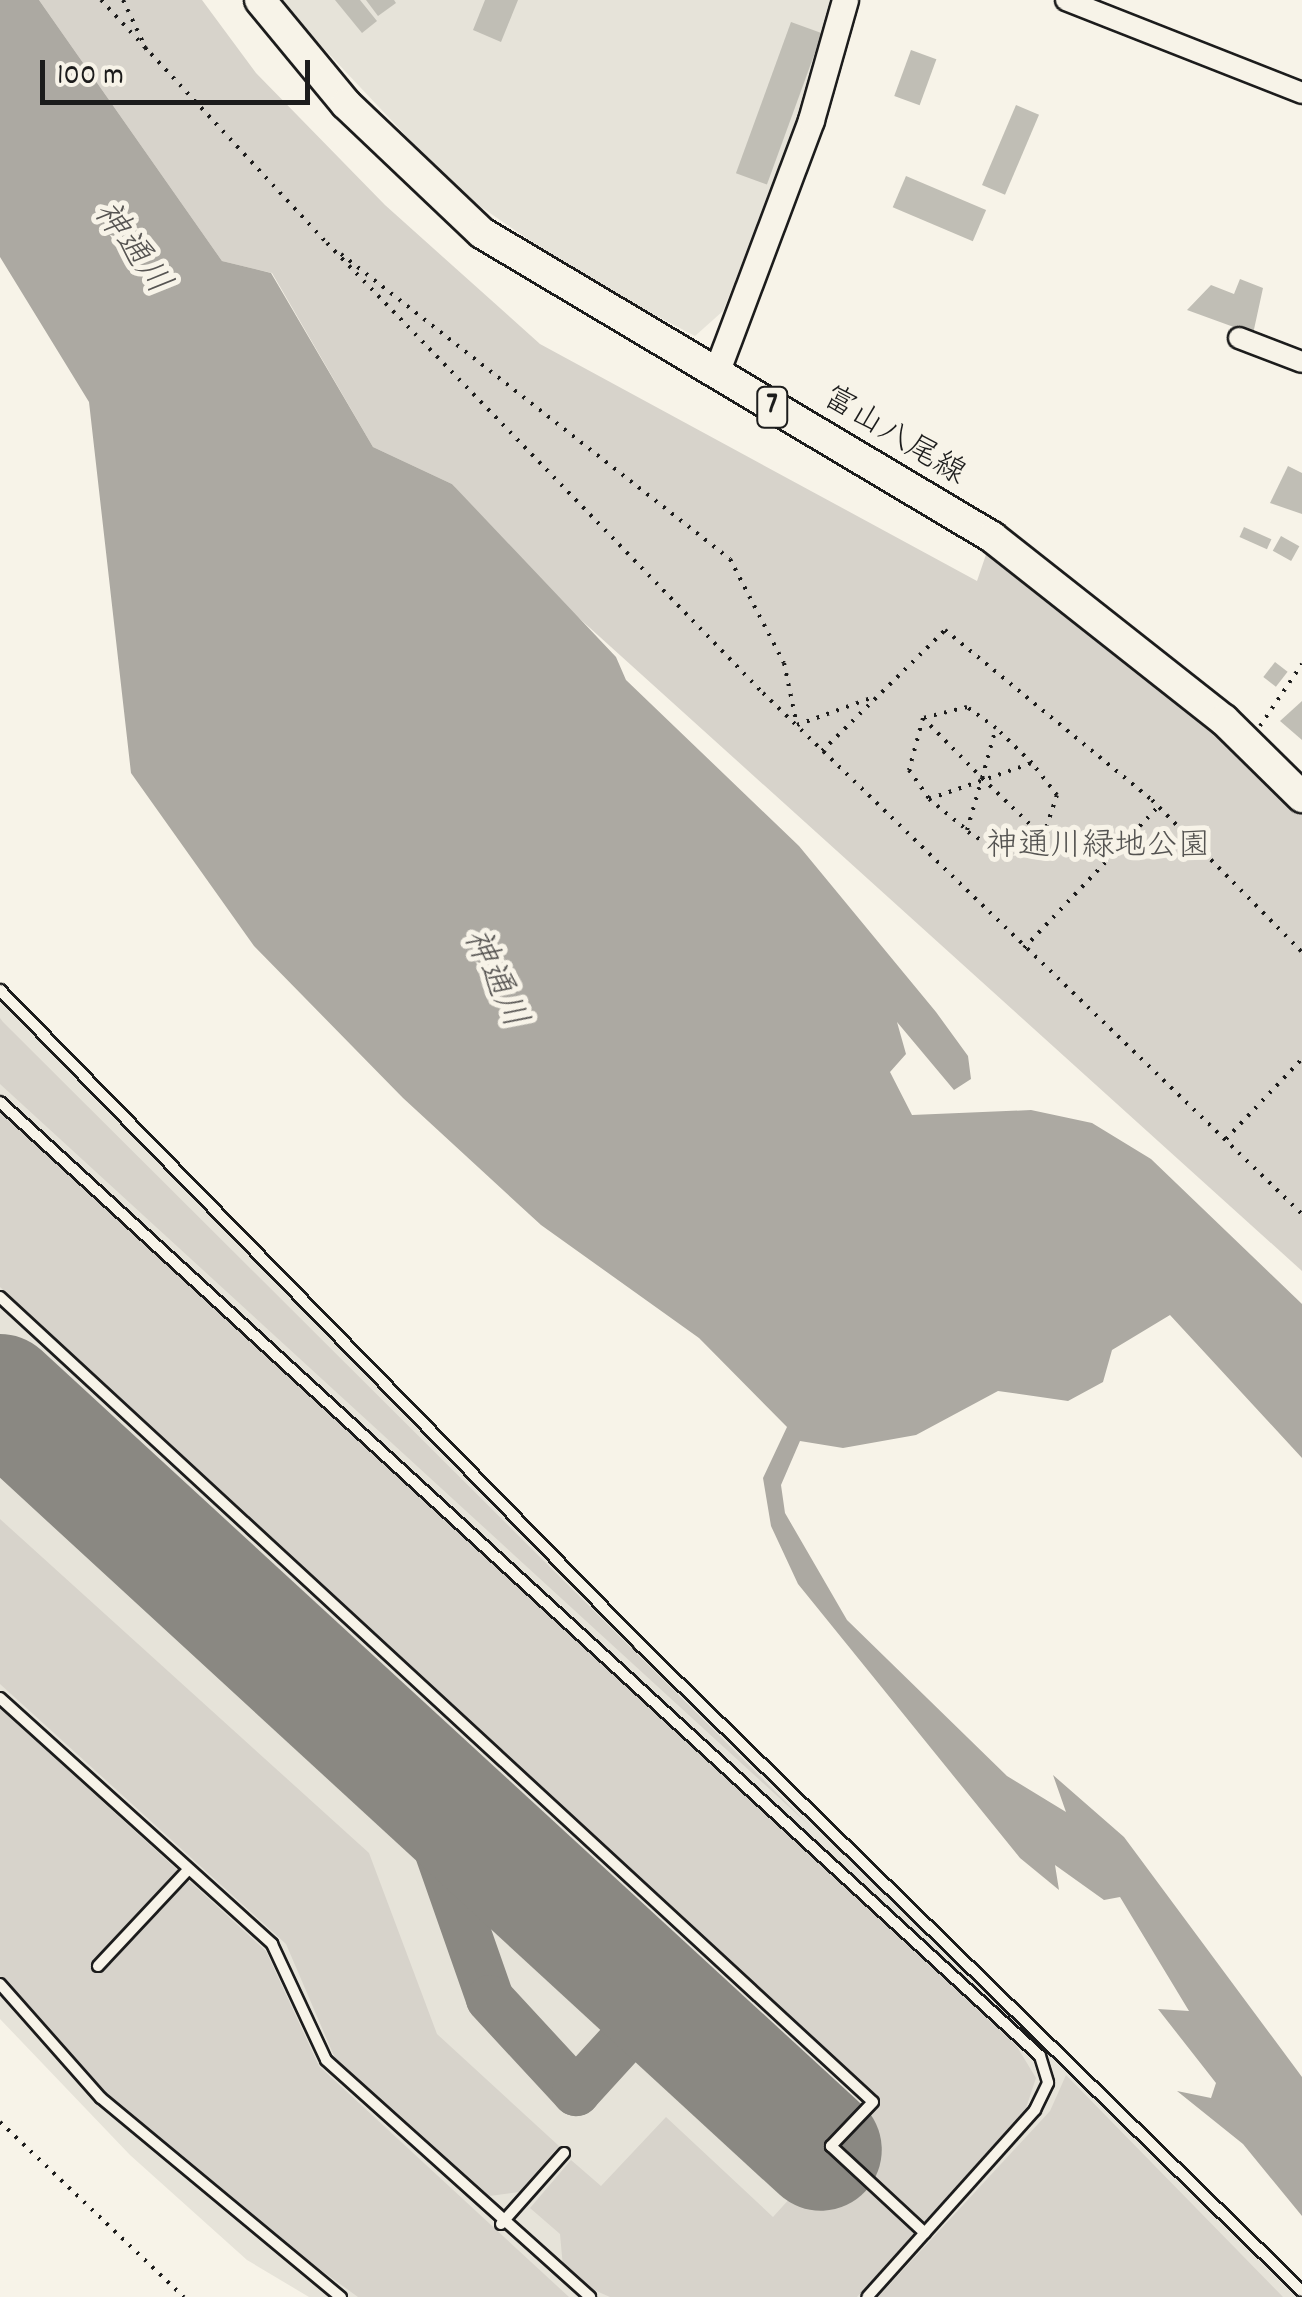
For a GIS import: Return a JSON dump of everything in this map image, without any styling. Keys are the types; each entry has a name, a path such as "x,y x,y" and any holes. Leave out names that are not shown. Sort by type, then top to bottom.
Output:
{"main road":[{"name":"富山八尾線","path":"260,0 346,104 482,232 1008,548 1224,720 1302,797"}],"street":[{"path":"716,374 811,120 844,0"},
{"path":"1066,0 1302,93"},
{"path":"1239,338 1302,362"}],"lane":[{"path":"0,990 639,1644 1302,2291"},
{"path":"0,1102 1040,2056 1048,2084 1036,2110 866,2297"},
{"path":"0,1298 872,2102 831,2146 926,2234"},
{"path":"0,1698 272,1944 326,2060 501,2224 590,2297"},
{"path":"98,1966 187,1871"},
{"path":"0,1984 101,2098 341,2297"},
{"path":"501,2224 564,2153"}],"path":[{"path":"101,0 327,243 822,751 1302,1214"},
{"path":"123,0 150,57"},
{"path":"327,243 730,560 784,663 797,725"},
{"path":"822,751 945,630 1158,807 1302,952"},
{"path":"1258,728 1302,664"},
{"path":"797,725 874,697"},
{"path":"968,708 996,728 1032,763 1057,795 1043,837 1007,856 966,830 929,799 910,770 923,718 968,708"},
{"path":"923,718 1043,837"},
{"path":"966,830 996,728"},
{"path":"929,799 1032,763"},
{"path":"1024,948 1158,807"},
{"path":"1224,1140 1302,1059"},
{"path":"0,2122 184,2297"}],"shaded area":[{"path":"278,0 830,0 800,118 723,311 695,336 588,280 459,192"},
{"path":"0,994 86,1090 1302,2286 1302,2297 309,2297 247,2260 130,2155 0,2019"}],"green space":[{"name":"神通川緑地公園","path":"39,0 202,0 256,73 385,205 540,344 977,581 992,537 1302,797 1302,1271 518,563 452,484 373,447 272,273 222,261"},
{"path":"0,1018 3,1022 811,1827 0,1084"},
{"path":"0,1110 1016,2045 1036,2078 1026,2108 925,2222 838,2147 880,2100 0,1287"},
{"path":"0,1519 369,1853 437,2034 559,2146 519,2192 482,2197 337,2063 286,1944 0,1684"},
{"path":"0,1708 266,1951 319,2066 569,2297 358,2297 196,2180 41,2028 0,1981"},
{"path":"1066,2075 1283,2297 878,2297 1050,2111"},
{"path":"666,2117 773,2217 830,2154 916,2232 857,2297 610,2297 578,2283 563,2267 560,2234 530,2208 571,2160 601,2186"}],"water":[{"name":"神通川","path":"0,0 39,0 222,261 271,273 373,447 452,484 616,657 626,680 799,846 936,1012 968,1056 971,1079 954,1090 897,1022 906,1054 890,1072 912,1115 1031,1110 1092,1123 1151,1159 1302,1304 1302,1458 1170,1315 1112,1350 1103,1382 1068,1401 998,1391 916,1435 843,1448 800,1441 781,1485 785,1513 847,1620 1007,1776 1066,1812 1053,1775 1124,1837 1302,2077 1302,2216 1243,2144 1177,2091 1211,2098 1216,2083 1158,2009 1189,2011 1120,1897 1104,1900 1055,1865 1059,1890 1020,1858 798,1584 771,1526 763,1478 787,1427 699,1338 541,1225 403,1098 254,946 131,773 89,402 0,257"}],"building":[{"path":"335,0 360,0 377,21 362,33"},
{"path":"366,0 394,0 396,3 378,16"},
{"path":"485,0 518,0 501,42 473,30"},
{"path":"791,22 822,33 767,185 736,173"},
{"path":"911,50 936,59 920,105 894,96"},
{"path":"1016,105 1039,115 1005,195 982,185"},
{"path":"906,176 986,210 973,241 893,207"},
{"path":"1240,279 1263,288 1253,334 1187,310 1211,285 1234,294"},
{"path":"1288,466 1302,473 1302,514 1270,503"},
{"path":"1244,527 1271,539 1267,549 1240,537"},
{"path":"1281,536 1299,546 1291,561 1273,551"},
{"path":"1275,662 1288,672 1276,687 1263,677"},
{"path":"1302,701 1302,740 1280,721"}],"taxiway":[{"path":"411,1773 490,1999 576,2092 659,2001"}],"runway":[{"path":"0,1395 821,2150"}]}
